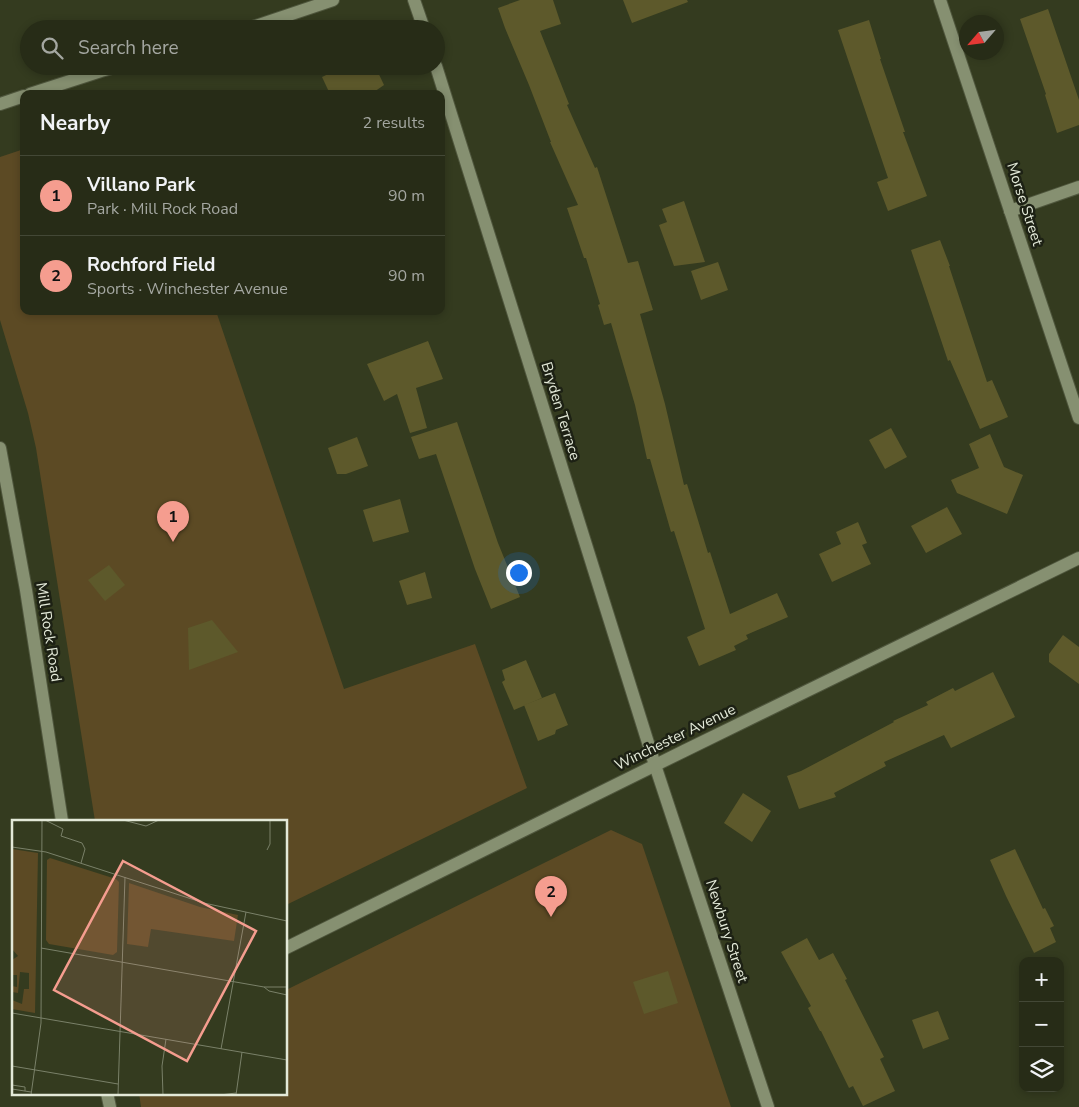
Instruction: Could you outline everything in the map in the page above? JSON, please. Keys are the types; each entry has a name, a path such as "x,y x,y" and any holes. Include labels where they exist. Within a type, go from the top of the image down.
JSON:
{"street":[{"path":"273,20 333,0"},
{"path":"414,0 421,20"},
{"name":"Morse Street","path":"940,0 1079,418"},
{"path":"42,90 89,75"},
{"name":"Bryden Terrace","path":"439,75 444,90"},
{"name":"Bryden Terrace","path":"445,95 655,765"},
{"path":"0,104 20,97"},
{"path":"1010,210 1079,187"},
{"name":"Mill Rock Road","path":"0,448 26,590 62,820"},
{"name":"Winchester Avenue","path":"288,947 1079,558"},
{"name":"Newbury Street","path":"655,765 768,1107"},
{"path":"107,1094 110,1107"}],"shaded area":[{"path":"20,150 20,315 217,315 344,689 475,644 527,788 288,904 288,820 95,820 36,448 28,413 0,320 0,157"},
{"path":"611,830 642,844 731,1107 141,1107 139,1094 288,1094 288,989"}],"building":[{"path":"520,0 553,0 561,24 540,31 569,104 567,105 595,168 597,167 628,263 638,261 653,310 640,314 665,404 684,485 687,484 708,553 710,552 730,614 777,593 788,617 746,635 748,639 734,646 736,650 699,666 687,637 705,629 674,531 671,532 650,459 647,459 635,405 611,323 604,325 598,305 600,304 586,258 584,258 567,208 578,205 550,142 498,8"},
{"path":"623,0 687,0 688,2 632,23"},
{"path":"1048,9 1079,100 1079,125 1057,133 1046,94 1020,19"},
{"path":"869,20 905,132 903,132 927,196 888,211 877,182 888,178 838,30"},
{"path":"326,75 379,75 384,85 377,90 328,90 322,77"},
{"path":"684,201 705,262 674,266 659,225 667,222 662,209"},
{"path":"940,240 987,382 992,380 1008,417 980,429 950,360 948,361 911,250"},
{"path":"718,262 728,290 701,300 691,271"},
{"path":"428,341 443,379 416,388 427,428 410,433 397,394 384,401 367,364"},
{"path":"457,422 498,543 520,597 491,609 475,569 436,454 419,459 411,437"},
{"path":"891,428 907,457 885,469 869,440"},
{"path":"990,434 1004,467 1023,475 1007,514 957,493 951,480 979,468 969,444"},
{"path":"357,437 368,466 346,474 337,474 328,448"},
{"path":"400,499 409,532 373,542 363,510"},
{"path":"947,507 962,534 926,553 911,526"},
{"path":"858,522 867,543 862,545 871,564 832,582 819,554 841,544 836,532"},
{"path":"109,565 125,585 105,601 88,580"},
{"path":"425,572 432,598 407,605 399,581"},
{"path":"212,620 238,652 189,670 188,628"},
{"path":"1063,635 1079,647 1079,684 1049,662 1049,654"},
{"path":"526,660 542,698 514,710 502,682 505,680 502,670"},
{"path":"993,672 1015,717 951,748 944,735 884,762 886,766 834,793 836,797 799,809 787,776 801,771 893,721 928,705 926,702 953,688 955,691"},
{"path":"555,693 568,725 556,730 555,734 538,741 524,705"},
{"path":"743,793 771,811 752,842 724,823"},
{"path":"1015,849 1043,909 1045,908 1054,926 1050,928 1056,942 1034,953 990,860"},
{"path":"807,938 819,960 833,953 884,1057 880,1059 895,1091 863,1106 853,1086 849,1088 808,1008 811,1006 781,952"},
{"path":"668,971 678,1003 644,1014 633,982"},
{"path":"938,1011 949,1039 923,1049 912,1020"}],"place":[{"name":"Villano Park","path":"173,542"},
{"name":"Rochford Field","path":"551,917"}]}
